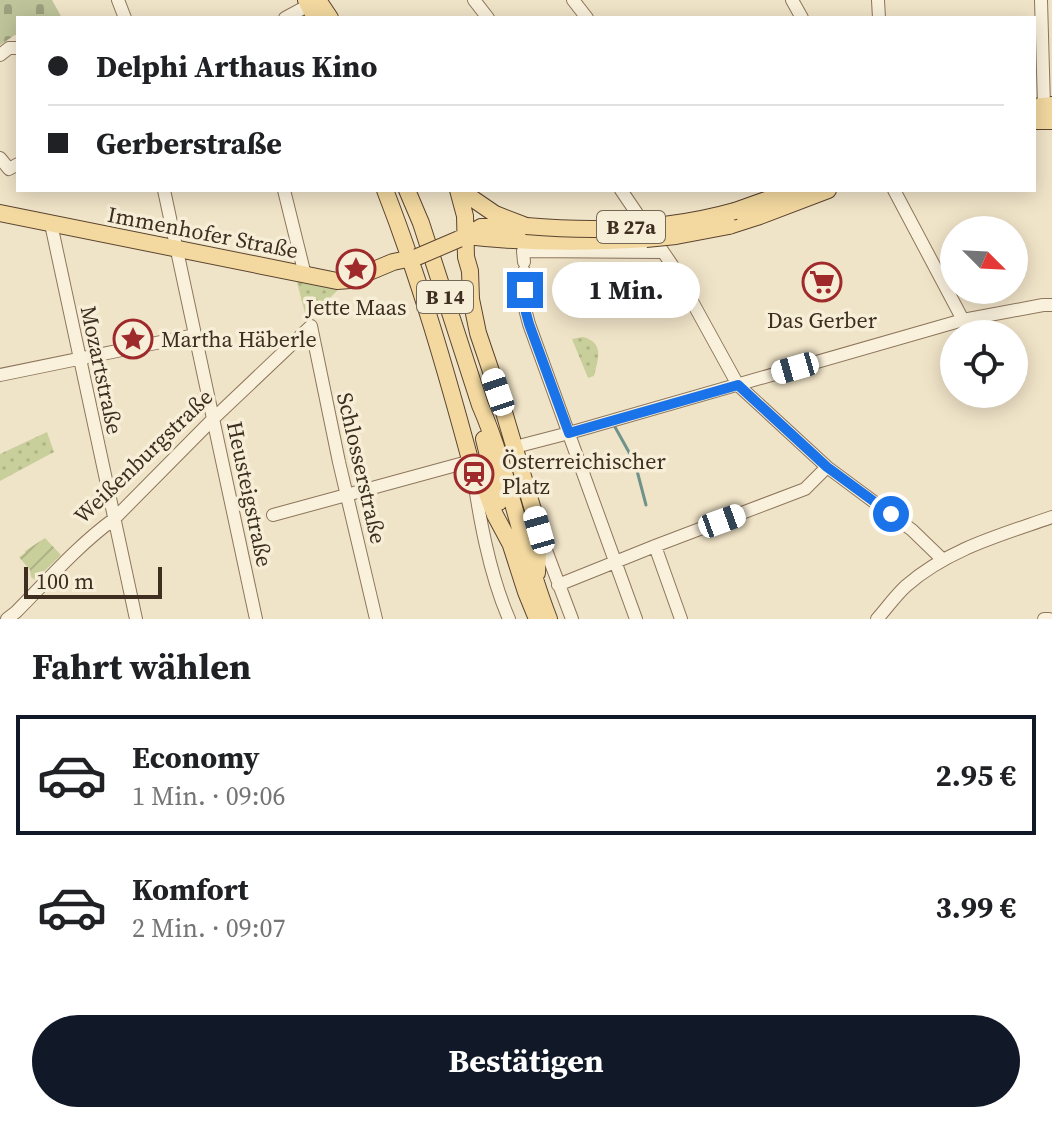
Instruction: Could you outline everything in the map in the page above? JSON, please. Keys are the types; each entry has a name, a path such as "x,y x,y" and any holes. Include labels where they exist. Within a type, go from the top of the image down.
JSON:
{"main road":[{"path":"460,192 463,203 462,238 470,271 471,299 478,333 539,530 536,586"},
{"name":"B 27a","path":"462,192 483,207 504,231"},
{"name":"B 27a","path":"414,258 481,227 590,242 676,236 732,218 790,192"},
{"name":"B 27a","path":"504,231 526,226 558,229 649,227 709,218 757,217 823,192"},
{"path":"396,196 405,241 414,258 471,464 480,475 495,515 510,543"},
{"name":"B 14","path":"396,196 421,223 480,405 491,430 536,586 549,619"},
{"name":"Immenhofer Straße","path":"0,213 337,281 350,280 393,262"},
{"path":"470,271 480,249 504,231"},
{"path":"393,262 405,241"},
{"path":"393,262 414,258"},
{"name":"B 14","path":"480,405 486,450 510,543 537,619"}],"street":[{"path":"118,0 120,16"},
{"path":"474,0 486,16"},
{"path":"573,0 585,16"},
{"path":"1041,0 1046,110"},
{"path":"290,16 312,6"},
{"path":"0,158 13,167"},
{"name":"Heusteigstraße","path":"164,192 256,619"},
{"path":"284,192 305,275"},
{"path":"622,192 663,252 738,385 827,467 912,530 943,560"},
{"path":"895,192 963,320 1052,305"},
{"name":"Mozartstraße","path":"51,224 136,619"},
{"path":"636,619 529,324 525,309 524,261 663,252"},
{"name":"Weißenburgstraße","path":"6,619 114,519 311,326"},
{"name":"Schlosserstraße","path":"311,326 376,619"},
{"path":"515,447 940,327"},
{"path":"0,375 195,335"},
{"path":"273,515 471,464 491,562 509,619"},
{"path":"558,585 805,489 827,467"},
{"path":"877,619 905,587 943,560 965,548 1052,517"},
{"path":"539,530 572,619"},
{"path":"655,546 681,619"},
{"path":"0,611 6,619"}],"green space":[{"path":"0,0 52,0 61,16 16,16 16,35 0,45"},
{"path":"296,279 339,288 339,289 307,320"},
{"path":"583,337 595,343 598,352 594,376 588,378 572,339"},
{"path":"47,432 54,452 0,481 0,454"},
{"path":"45,538 61,555 35,580 19,557"}],"waterway":[{"path":"615,427 635,463 646,505"}],"place":[{"name":"Jette Maas","path":"356,269"},
{"name":"Das Gerber","path":"822,282"},
{"name":"Martha Häberle","path":"133,339"},
{"name":"Österreichischer Platz","path":"474,474"}],"route":[{"path":"525,290 529,324 569,433 738,385 827,467 891,514"}]}
